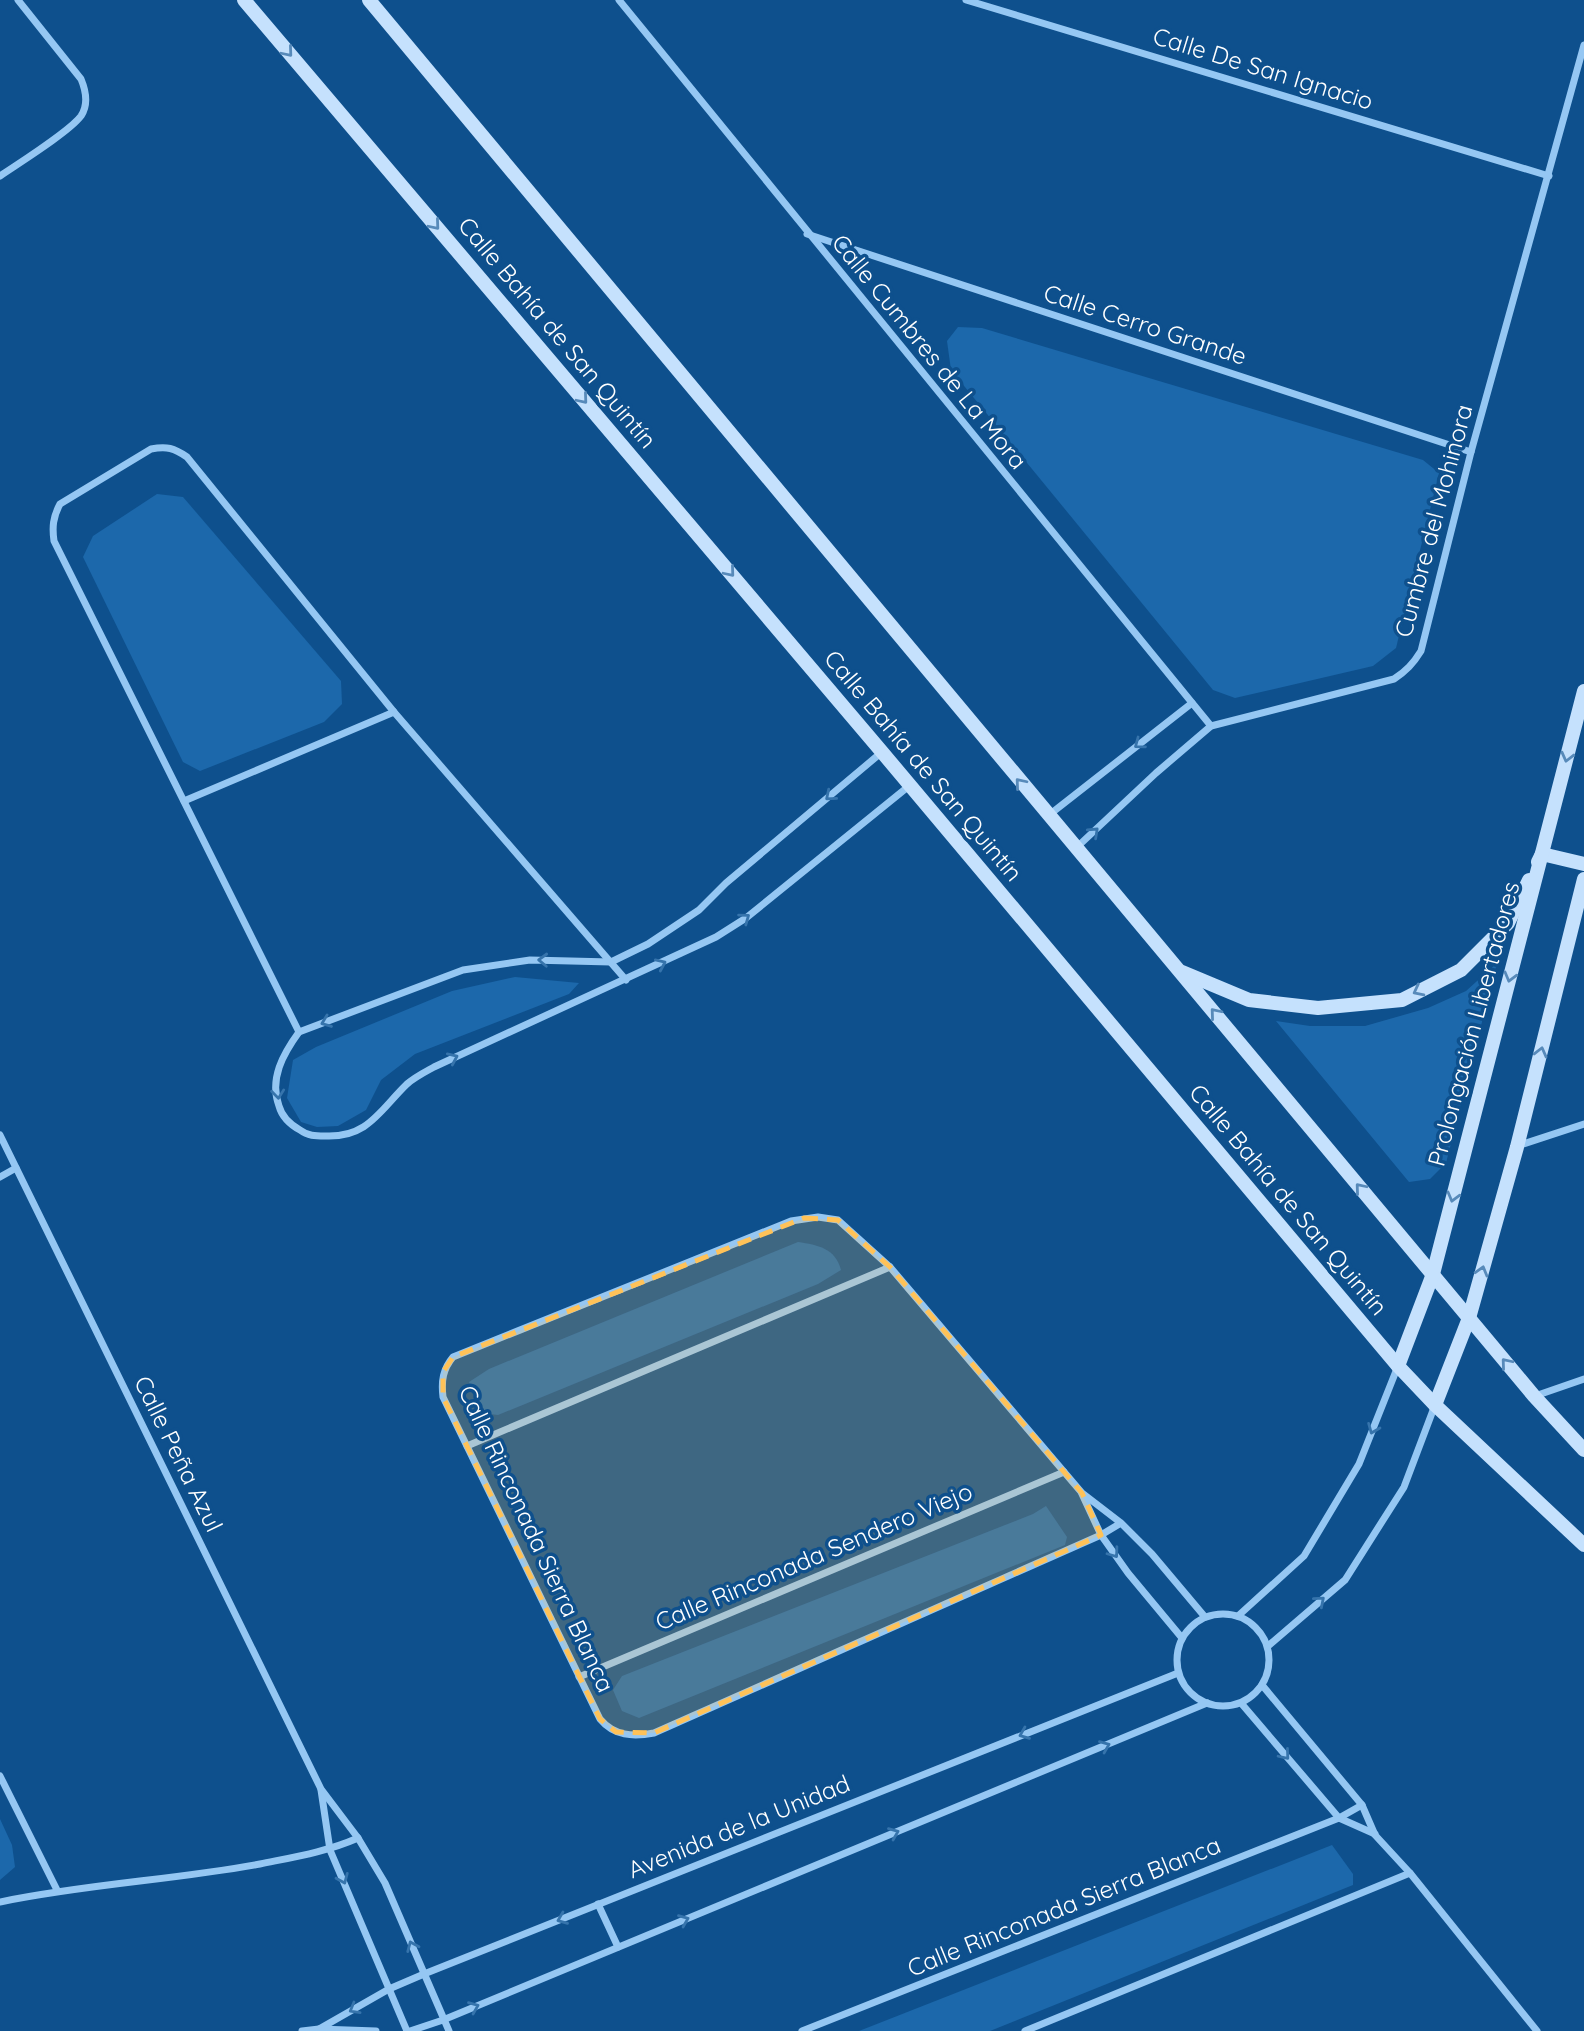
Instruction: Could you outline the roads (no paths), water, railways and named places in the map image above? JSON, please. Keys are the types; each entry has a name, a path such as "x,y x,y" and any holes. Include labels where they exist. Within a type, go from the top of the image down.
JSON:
{"street":[{"path":"0,176 70,126 81,115 86,101 86,90 81,79 19,0"},
{"name":"Calle Bahía de San Quintín","path":"244,0 1398,1366 1435,1405 1584,1545"},
{"path":"369,0 1075,849 1181,972 1534,1396 1584,1450"},
{"name":"Calle Cumbres de La Mora","path":"619,0 1210,726"},
{"name":"Calle De San Ignacio","path":"966,0 1549,176"},
{"name":"Cumbre del Mohinora","path":"1075,849 1210,726 1394,679 1407,671 1421,651 1471,452 1584,45"},
{"name":"Calle Cerro Grande","path":"807,234 1471,452"},
{"path":"299,1032 54,541 52,528 60,504 151,449 164,446 187,457 394,712 626,980"},
{"name":"Prolongación Libertadores","path":"1398,1366 1433,1274 1584,691"},
{"path":"1048,816 1192,703"},
{"path":"184,801 394,712"},
{"path":"882,752 726,883 699,910 648,944 611,962 530,960 463,970 299,1032 286,1050 277,1073 275,1094 280,1111 292,1125 308,1135 342,1137 364,1128 380,1116 410,1082 435,1067 687,953 746,918 908,786"},
{"path":"1181,972 1250,1000 1263,1002 1318,1008 1402,1000 1461,970 1508,923 1542,854 1584,864"},
{"path":"1268,1646 1345,1580 1404,1487 1469,1318 1517,1147 1584,879"},
{"path":"1517,1147 1584,1124"},
{"name":"Calle Peña Azul","path":"0,1135 321,1789"},
{"path":"0,1177 16,1168"},
{"name":"Calle Rinconada Sierra Blanca","path":"1121,1523 1101,1535 654,1732 629,1735 607,1727 600,1719 443,1397 443,1371 453,1357 791,1221 818,1217 838,1220 890,1267 1082,1493 1121,1523 1152,1553 1205,1617"},
{"path":"467,1446 890,1267"},
{"path":"1238,1616 1304,1556 1359,1464 1398,1366"},
{"path":"1534,1396 1584,1378"},
{"name":"Calle Rinconada Sendero Viejo","path":"579,1677 1064,1472"},
{"name":"Calle Rinconada Sierra Blanca","path":"1082,1493 1101,1535 1128,1573 1182,1638"},
{"path":"1227,1614 1238,1616 1262,1633 1268,1646 1268,1673 1256,1693 1241,1703 1224,1706 1207,1703 1195,1697 1178,1673 1176,1661 1182,1638 1195,1623 1205,1617 1227,1614"},
{"name":"Avenida de la Unidad","path":"319,2029 389,1989 424,1974 1178,1673"},
{"path":"1262,1685 1362,1805 1375,1835 1410,1873 1537,2031"},
{"path":"321,1789 330,1850 408,2031 443,2020 1207,1703"},
{"path":"1241,1703 1339,1818 1375,1835"},
{"path":"0,1776 57,1890"},
{"path":"321,1789 358,1838 385,1884 449,2031"},
{"name":"Calle Rinconada Sierra Blanca","path":"802,2031 1339,1818 1362,1805"},
{"path":"0,1902 57,1890 215,1872 330,1850 358,1838"},
{"path":"1025,2031 1410,1873"},
{"path":"598,1904 618,1947"},
{"name":"Avenida de la Unidad","path":"302,2031 376,2031"}]}
